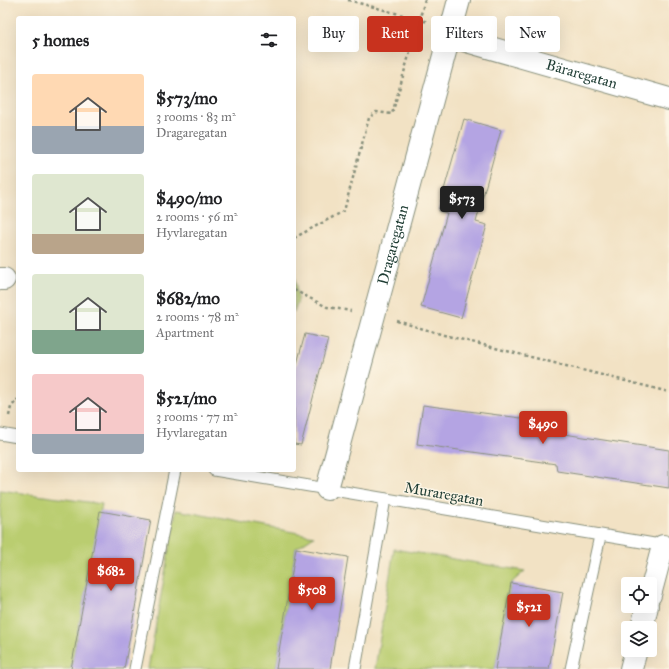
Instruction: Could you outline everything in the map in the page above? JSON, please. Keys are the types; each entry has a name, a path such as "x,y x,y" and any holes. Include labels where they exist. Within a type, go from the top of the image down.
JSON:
{"street":[{"name":"Dragaregatan","path":"455,16 460,0"},
{"name":"Bäraregatan","path":"497,46 669,99"},
{"name":"Dragaregatan","path":"327,489 445,52"},
{"path":"656,577 666,546"},
{"path":"631,669 634,657"}],"lane":[{"path":"0,434 16,437"},
{"path":"135,669 175,472"},
{"name":"Muraregatan","path":"226,472 666,546"},
{"path":"355,669 385,499"},
{"path":"571,669 600,536"}],"path":[{"path":"348,0 406,16"},
{"path":"421,16 425,0"},
{"path":"296,237 344,211 369,118 376,112 392,114 410,52"},
{"path":"296,291 326,307 374,314 444,335 669,392"}],"green space":[{"path":"296,286 298,300 296,306"},
{"path":"0,490 102,504 71,669 0,669"},
{"path":"176,510 314,536 296,548 276,669 148,669"},
{"path":"394,549 525,571 511,583 495,669 375,669"}],"building":[{"path":"464,119 501,130 476,222 487,225 461,318 421,307 447,213 438,211"},
{"path":"305,334 328,339 301,445 296,444 296,368"},
{"path":"423,405 566,424 564,434 669,450 669,488 557,471 556,464 417,444"},
{"path":"100,511 151,520 124,669 71,669"},
{"path":"296,548 348,557 330,669 276,669"},
{"path":"511,583 563,592 549,669 495,669"}]}
